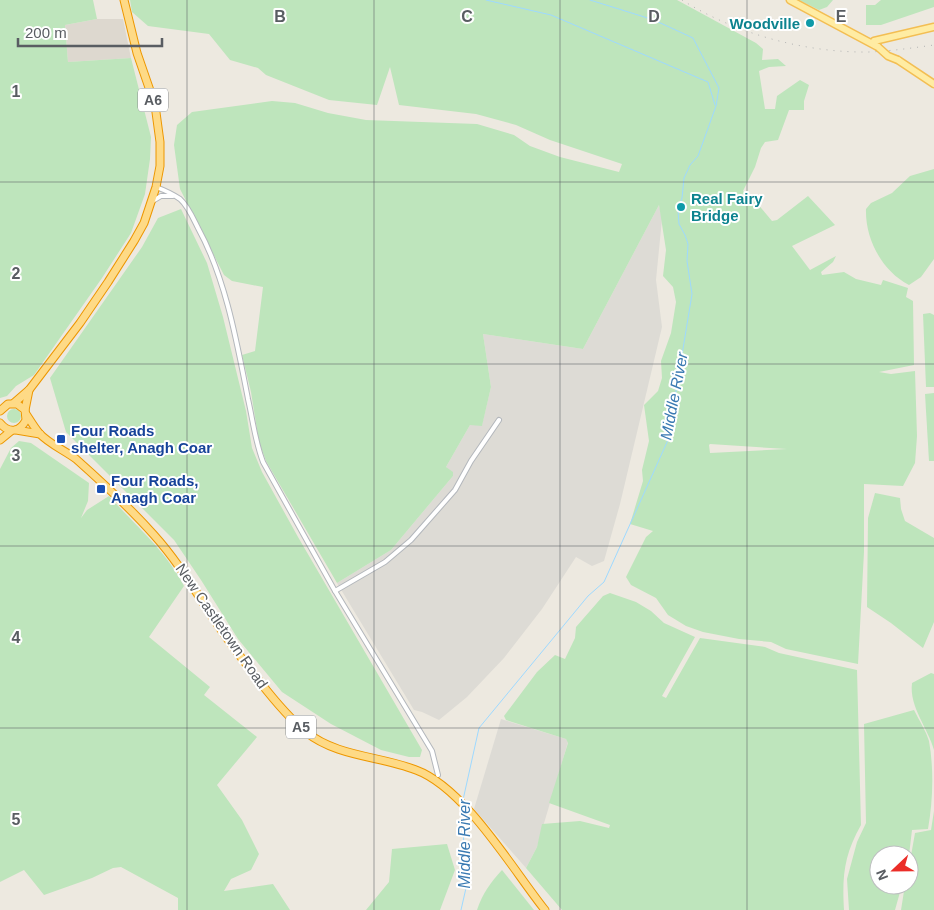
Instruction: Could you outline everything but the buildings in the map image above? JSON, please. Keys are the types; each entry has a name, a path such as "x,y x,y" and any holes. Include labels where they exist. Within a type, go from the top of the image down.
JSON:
{"highway":[{"name":"A6","path":"14,403 28,390 80,324 108,282 144,223 156,187 160,166 160,142 155,105 138,53 124,0"},
{"name":"A6","path":"25,412 28,390"},
{"path":"0,440 25,423 25,412 20,406 14,403 8,404 1,409"},
{"name":"A5","path":"25,412 40,434"},
{"path":"0,426 13,430"},
{"name":"A5","path":"13,430 40,434"},
{"name":"New Castletown Road","path":"40,434 74,458 125,504 153,534 180,565 242,659 273,698 308,733 337,749 417,770 439,782 454,795 485,829 545,910"}],"main road":[{"path":"790,0 875,45 888,56 898,60 934,84"},
{"path":"875,45 874,41 934,27"}],"street":[{"path":"156,187 175,196 186,206 210,249 232,324 256,444 262,462 335,591 432,751 438,775"},
{"path":"151,202 162,196 175,196"},
{"path":"335,591 385,562 411,540 455,490 471,461 500,420"}],"shaded area":[{"path":"97,19 123,19 131,58 68,62 65,25"},
{"path":"659,205 662,219 656,280 662,327 620,504 604,561 592,566 576,557 542,609 504,658 467,697 439,720 414,710 337,583 391,550 453,476 446,467 470,425 482,425 491,387 483,334 583,349"},
{"path":"501,719 566,739 568,742 537,847 526,868 474,809"}],"green space":[{"path":"0,0 93,0 97,19 65,25 68,62 131,58 151,137 145,194 131,233 34,375 16,386 7,396 0,398"},
{"path":"130,0 677,0 756,43 763,49 762,60 778,59 786,66 769,67 759,71 765,109 775,109 777,96 800,80 809,85 804,101 804,110 789,110 778,140 765,142 761,148 755,167 743,191 752,197 772,221 777,220 808,196 835,225 792,246 810,270 836,256 833,262 821,272 822,275 844,272 856,279 881,285 883,280 908,288 906,297 913,301 914,365 879,372 891,374 915,371 917,436 915,463 903,486 864,484 864,552 858,664 786,649 771,642 739,639 703,632 686,626 668,615 656,598 631,585 626,577 646,537 653,531 630,524 643,481 642,470 649,441 644,405 658,391 662,378 661,361 671,333 676,302 673,287 663,276 666,250 659,205 583,349 483,334 491,387 482,426 470,425 446,467 453,472 453,476 391,550 337,583 266,461 259,442 251,392 242,355 255,351 263,287 232,281 224,275 180,189 174,145 177,125 192,112 272,101 295,103 328,113 366,120 477,124 514,135 530,146 560,157 619,172 622,164 550,140 516,125 476,114 399,105 390,67 377,105 329,100 266,75 258,68 230,60 209,34 148,26 132,12","holes":["710,444 787,449 710,453"]},
{"path":"799,0 833,0 827,7 819,10"},
{"path":"881,0 934,0 934,7 881,25 866,25 866,5 875,5"},
{"path":"934,169 934,259 921,277 909,285 899,279 883,263 877,253 868,232 866,209 871,203 892,193 910,176"},
{"path":"181,209 207,263 223,317 246,411 252,448 262,472 422,750 420,757 409,757 381,750 331,724 282,692 238,639 174,540 66,432 50,378 142,247 158,218"},
{"path":"930,313 934,315 934,387 926,387 923,314"},
{"path":"934,393 934,461 929,461 925,394"},
{"path":"11,409 17,409 21,416 17,423 11,423 7,419 7,413"},
{"path":"19,441 31,443 89,483 88,501 81,518 87,510 109,496 150,539 169,562 184,586 149,637 210,687 204,695 257,737 217,785 242,820 259,854 251,870 231,879 224,891 273,884 290,910 178,910 178,898 121,867 113,868 92,878 44,895 24,870 0,882 0,469 11,448"},
{"path":"875,493 900,498 905,521 934,538 934,622 923,648 867,607 868,518"},
{"path":"610,593 636,602 651,611 664,623 695,637 662,696 666,698 700,638 765,647 779,653 857,670 861,825 851,846 845,866 843,887 844,910 562,910 526,868 537,847 542,824 580,821 609,828 610,825 549,803 568,743 566,739 506,720 504,716 537,672 555,655 565,659 575,638 576,627 603,596"},
{"path":"931,673 934,674 934,750 916,709 912,692 912,683"},
{"path":"914,710 928,737 931,752 932,785 928,829 912,830 910,845 869,845 869,895 899,895 895,910 849,910 847,879 857,842 866,823 864,724"},
{"path":"934,811 934,910 901,910 903,895 919,895 919,845 913,845 915,833 931,830"},
{"path":"447,844 455,870 440,910 366,910 389,882 392,849"},
{"path":"502,870 534,910 477,910 487,889"}],"waterway":[{"path":"486,0 551,15 708,82 715,105"},
{"name":"Middle River","path":"463,800 479,728 588,596 604,582 668,440 692,294 687,261 688,244 679,224 678,210 682,198 684,178 690,165 698,156 716,106 719,88 693,38 654,20 590,0"},
{"name":"Middle River","path":"461,910 466,888 462,807"}],"railway":[{"path":"682,0 725,23 748,32 796,45 821,49 869,52 934,45"}],"place":[{"name":"Woodville","path":"810,23"},
{"name":"Real Fairy Bridge","path":"681,207"},
{"name":"Four Roads shelter, Anagh Coar","path":"61,439"},
{"name":"Four Roads, Anagh Coar","path":"101,489"}]}
